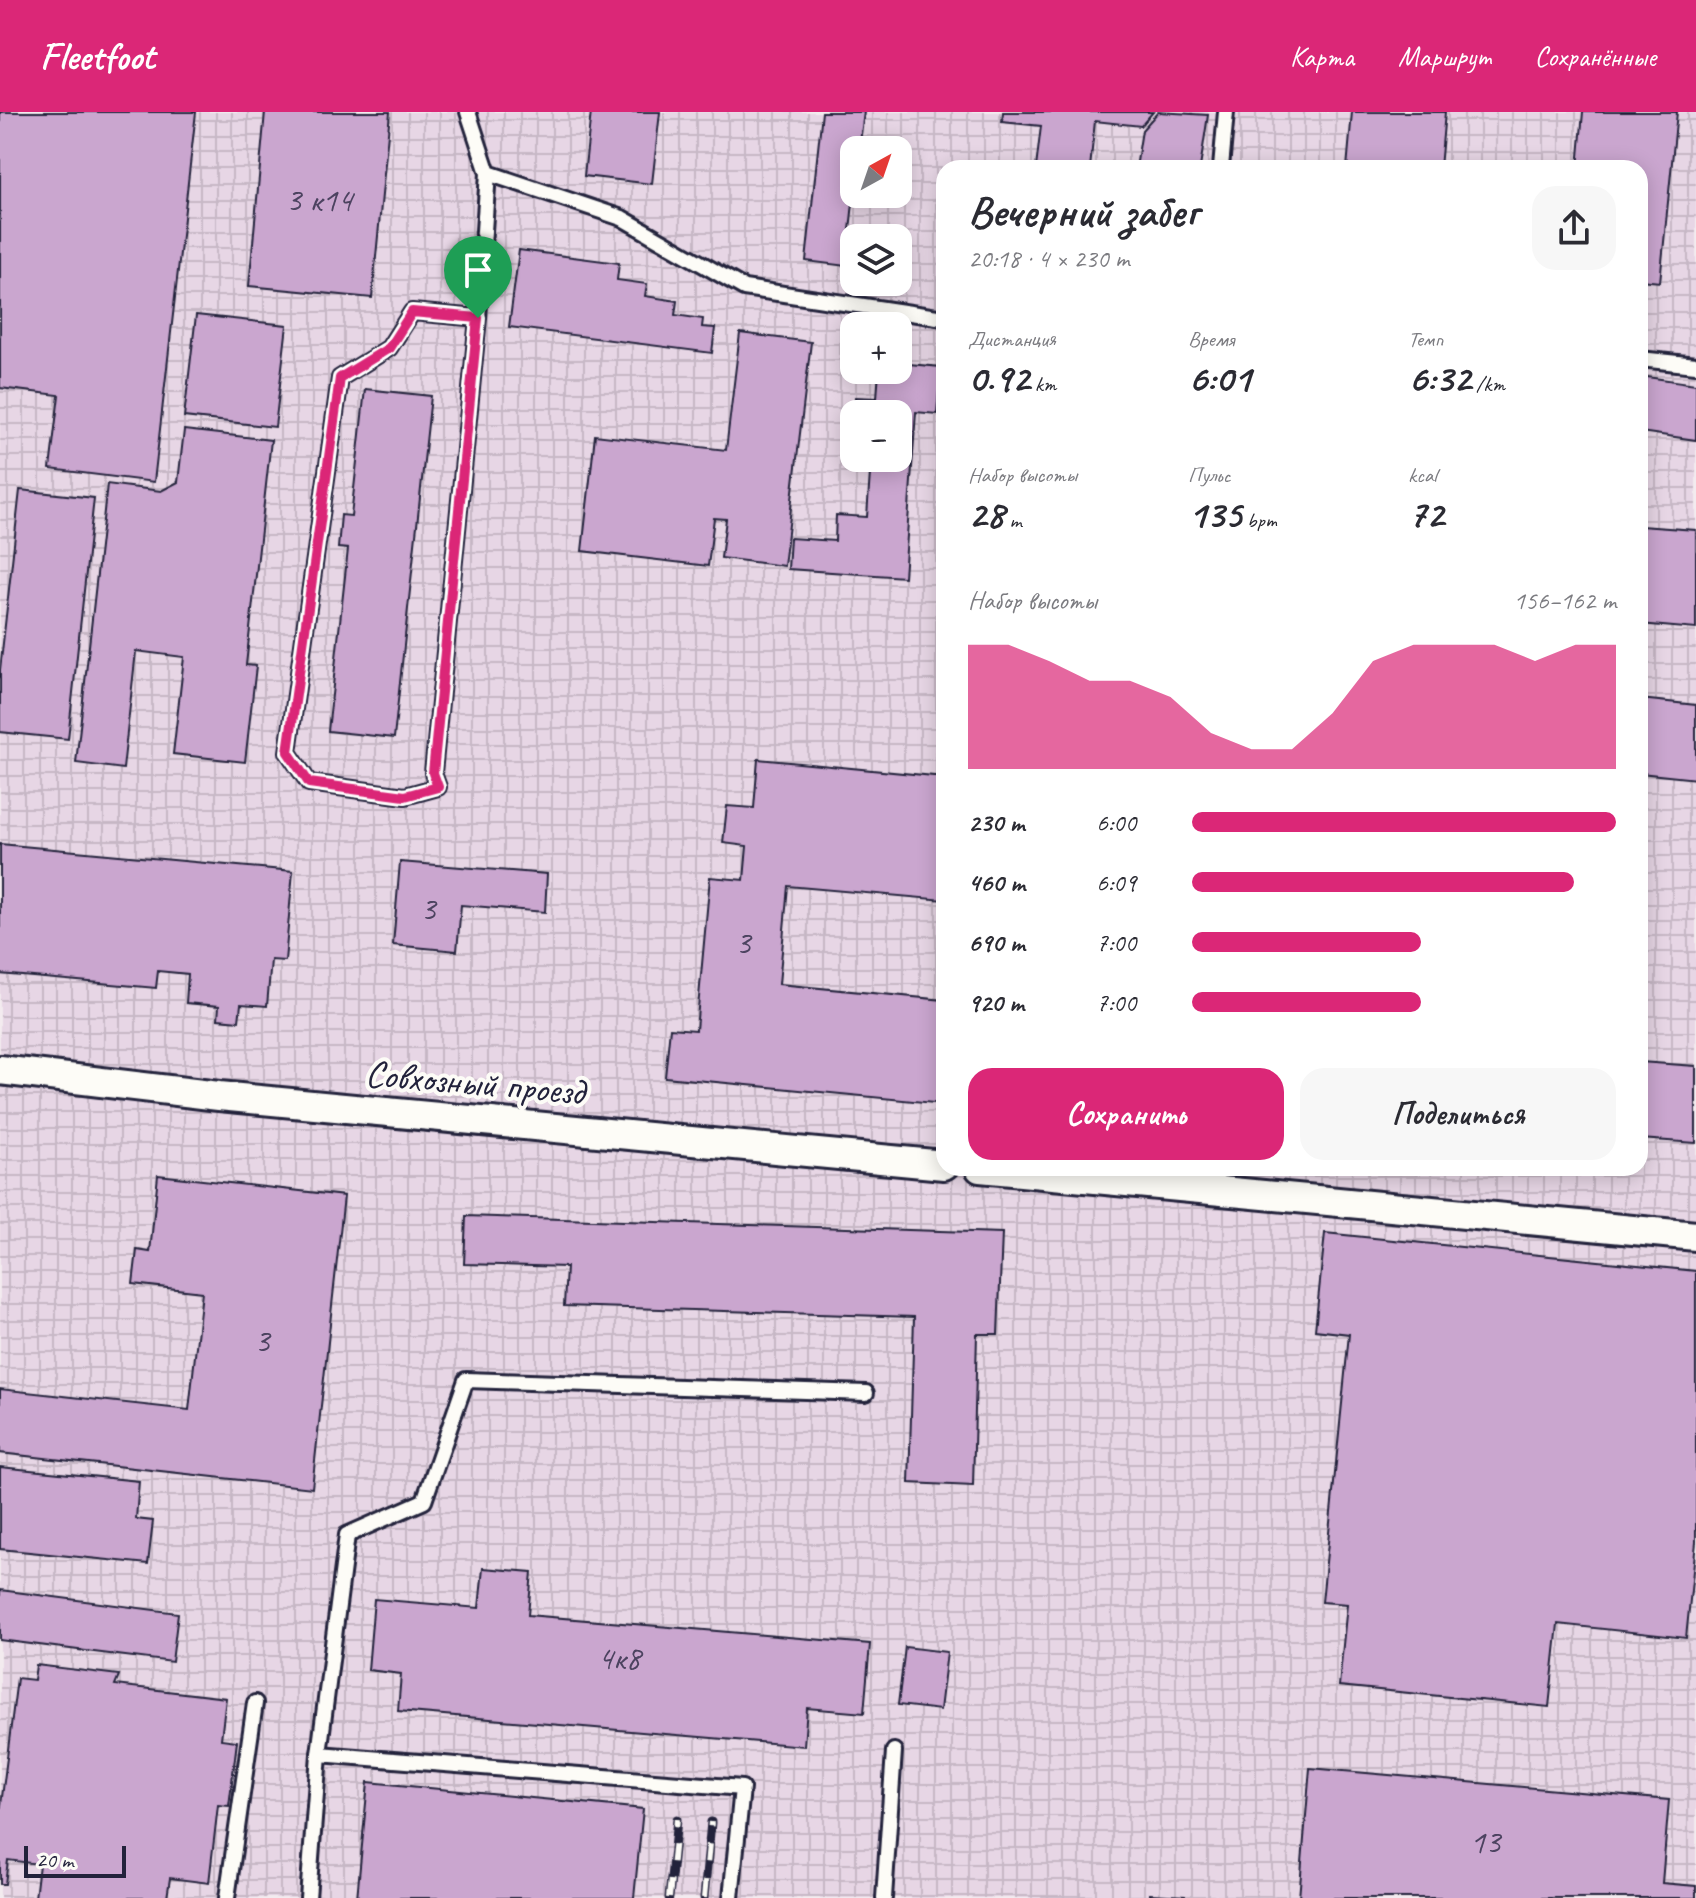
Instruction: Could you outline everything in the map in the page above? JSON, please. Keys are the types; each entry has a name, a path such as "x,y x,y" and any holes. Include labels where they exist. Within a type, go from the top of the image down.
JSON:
{"street":[{"name":"Совхозный проезд","path":"0,1070 219,1096 936,1164"},
{"path":"1064,1176 1696,1236"}],"lane":[{"path":"468,112 488,173 478,318 433,773 438,787 405,796 309,783 288,752 340,378 389,348 412,312 478,318"},
{"path":"1222,160 1226,112"},
{"path":"488,173 622,218 744,288 936,317"},
{"path":"1648,360 1696,365"},
{"path":"308,1898 319,1754 347,1535 424,1501 466,1380 866,1393"},
{"path":"227,1898 255,1703"},
{"path":"884,1898 894,1751"},
{"path":"319,1754 742,1788 731,1898"}],"shaded area":[{"path":"0,112 1696,112 1696,1898 0,1898"}],"building":[{"path":"0,112 196,112 154,482 50,469 59,395 0,388"},
{"path":"265,112 390,112 372,298 249,286"},
{"path":"591,112 660,112 652,184 584,176"},
{"path":"822,112 864,112 861,136 840,136 840,208 852,208 851,224 840,224 840,265 806,261"},
{"path":"1003,112 1153,112 1141,126 1095,121 1091,160 1037,160 1041,126 1002,122"},
{"path":"1158,112 1208,115 1201,160 1137,160 1142,130"},
{"path":"1352,112 1445,112 1441,160 1348,160"},
{"path":"1583,112 1677,112 1660,282 1648,281 1648,160 1579,160"},
{"path":"519,250 619,263 617,280 647,284 645,296 677,301 675,315 703,319 702,327 715,328 712,353 509,327"},
{"path":"196,315 287,325 275,427 184,417"},
{"path":"740,333 811,342 784,566 721,558 726,519 714,518 708,566 582,551 595,435 726,450"},
{"path":"912,364 936,367 936,414 916,412 912,467 912,400 855,400 855,397 877,398 878,384 912,384"},
{"path":"1648,377 1696,384 1696,440 1648,433"},
{"path":"365,389 431,396 394,738 328,731 348,549 338,548 341,515 351,516"},
{"path":"184,430 271,440 246,665 256,666 245,762 173,754 184,657 136,651 123,769 76,763 107,484 161,491 178,482"},
{"path":"870,472 912,472 904,577 788,569 790,538 835,541 836,515 867,517"},
{"path":"20,490 94,498 68,739 0,732 0,670"},
{"path":"1648,527 1696,530 1696,629 1648,625"},
{"path":"1648,700 1696,705 1696,779 1648,774"},
{"path":"758,759 936,776 936,899 788,886 779,984 936,999 936,1103 665,1077 670,1028 696,1030 710,877 744,880 747,846 723,843 727,806 754,808"},
{"path":"0,844 293,871 285,961 271,960 267,1006 241,1004 239,1021 218,1019 219,1006 186,1003 188,974 158,971 156,988 0,974"},
{"path":"400,862 547,874 545,912 461,905 457,951 393,945"},
{"path":"1648,1063 1696,1066 1696,1143 1648,1140"},
{"path":"158,1175 344,1196 312,1488 0,1453 0,1389 189,1410 202,1292 133,1284 137,1250 150,1252"},
{"path":"466,1216 1002,1233 998,1334 977,1334 973,1486 909,1483 914,1317 564,1306 566,1267 464,1264"},
{"path":"1325,1233 1696,1271 1696,1542 1686,1638 1558,1624 1549,1707 1339,1686 1347,1604 1322,1602 1349,1334 1315,1330"},
{"path":"0,1467 139,1481 136,1519 153,1521 148,1564 0,1549"},
{"path":"483,1568 532,1572 528,1615 870,1644 864,1713 807,1708 804,1746 398,1711 401,1674 368,1670 374,1599 479,1608"},
{"path":"0,1590 178,1613 172,1662 0,1640"},
{"path":"905,1647 947,1652 940,1710 898,1705"},
{"path":"36,1665 119,1675 115,1685 226,1698 221,1739 237,1741 229,1806 218,1805 209,1883 170,1878 167,1898 35,1898 39,1864 8,1860 5,1884 0,1884 0,1813 17,1678 34,1680"},
{"path":"1310,1768 1669,1800 1662,1883 1696,1886 1696,1898 1299,1898"},
{"path":"368,1782 643,1809 634,1898 357,1898"},
{"path":"1150,1894 1185,1896 1185,1898 1150,1898"}],"railway":[{"path":"669,1898 677,1819"},
{"path":"704,1898 711,1822"}],"route":[{"path":"412,312 478,318 433,773 438,787 405,796 309,783 288,752 340,378 364,360 389,348 412,312"}]}
